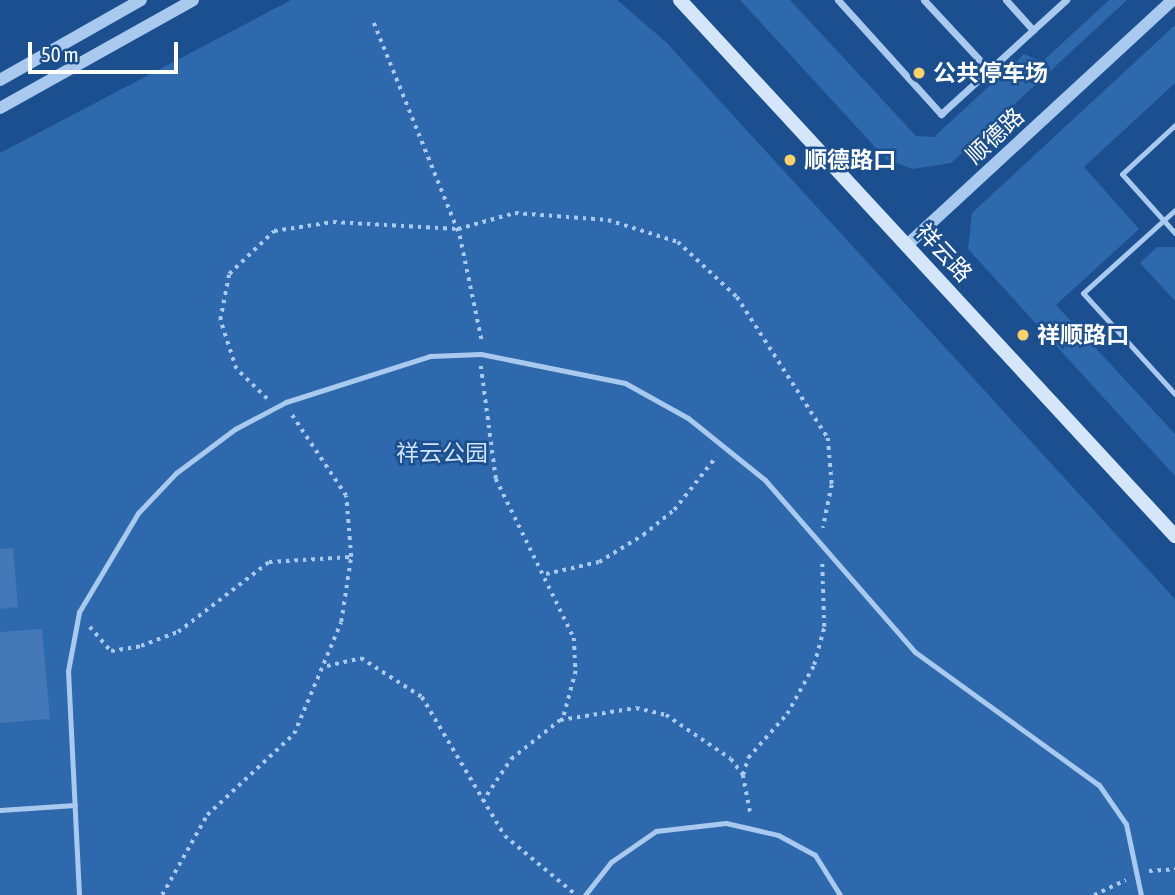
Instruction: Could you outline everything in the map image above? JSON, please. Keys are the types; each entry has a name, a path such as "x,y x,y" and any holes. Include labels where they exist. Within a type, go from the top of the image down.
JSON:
{"main road":[{"name":"祥云路","path":"680,0 1175,536"}],"street":[{"path":"0,80 141,0"},
{"path":"0,108 193,0"},
{"path":"838,0 941,114 1066,0"},
{"path":"924,0 989,70"},
{"path":"1006,0 1033,30"},
{"name":"顺德路","path":"906,246 1173,0"}],"lane":[{"path":"1175,125 1122,174 1175,233"},
{"path":"1175,210 1083,293 1175,394"},
{"path":"79,895 68,671 79,612 138,513 176,473 277,407 340,380 430,356 481,354 625,383 688,418 765,480 915,652 1099,785 1126,824 1141,895"},
{"path":"0,810 75,805"},
{"path":"585,895 611,862 656,831 726,823 751,829 815,855 840,895"}],"path":[{"path":"374,23 458,229 482,332 486,440 496,479 546,574 574,638 576,671 564,719"},
{"path":"162,895 192,835 223,794 252,777 294,734 326,667 341,622 351,557 346,496 300,424 245,382 223,344 222,290 248,251 289,225 458,229 515,213 565,214 642,229 698,257 737,297 828,438 832,485 822,545 824,627 814,665 787,714 748,758 743,775 751,829"},
{"path":"546,574 599,562 657,526 724,447"},
{"path":"79,612 111,651 141,646 178,632 269,562 351,557"},
{"path":"326,667 361,658 422,697 482,802 521,852 578,895"},
{"path":"482,802 511,759 564,719 636,709 666,715 743,775"}],"green space":[{"name":"祥云公园","path":"291,0 617,0 666,42 1175,599 1175,895 0,895 0,153"},
{"path":"740,0 790,0 916,136 934,137 1024,54 1042,62 1109,0 1127,0 951,163 913,169 887,160"},
{"path":"1175,25 1175,83 1084,167 1139,229 1056,305 1175,434 1175,476 968,249 972,213"},
{"path":"1157,247 1175,247 1175,301 1140,263"}],"building":[{"path":"13,548 18,607 0,609 0,549"},
{"path":"42,629 50,719 0,723 0,632"}],"place":[{"name":"公共停车场","path":"919,73"},
{"name":"顺德路口","path":"790,160"},
{"name":"祥顺路口","path":"1023,335"}]}
